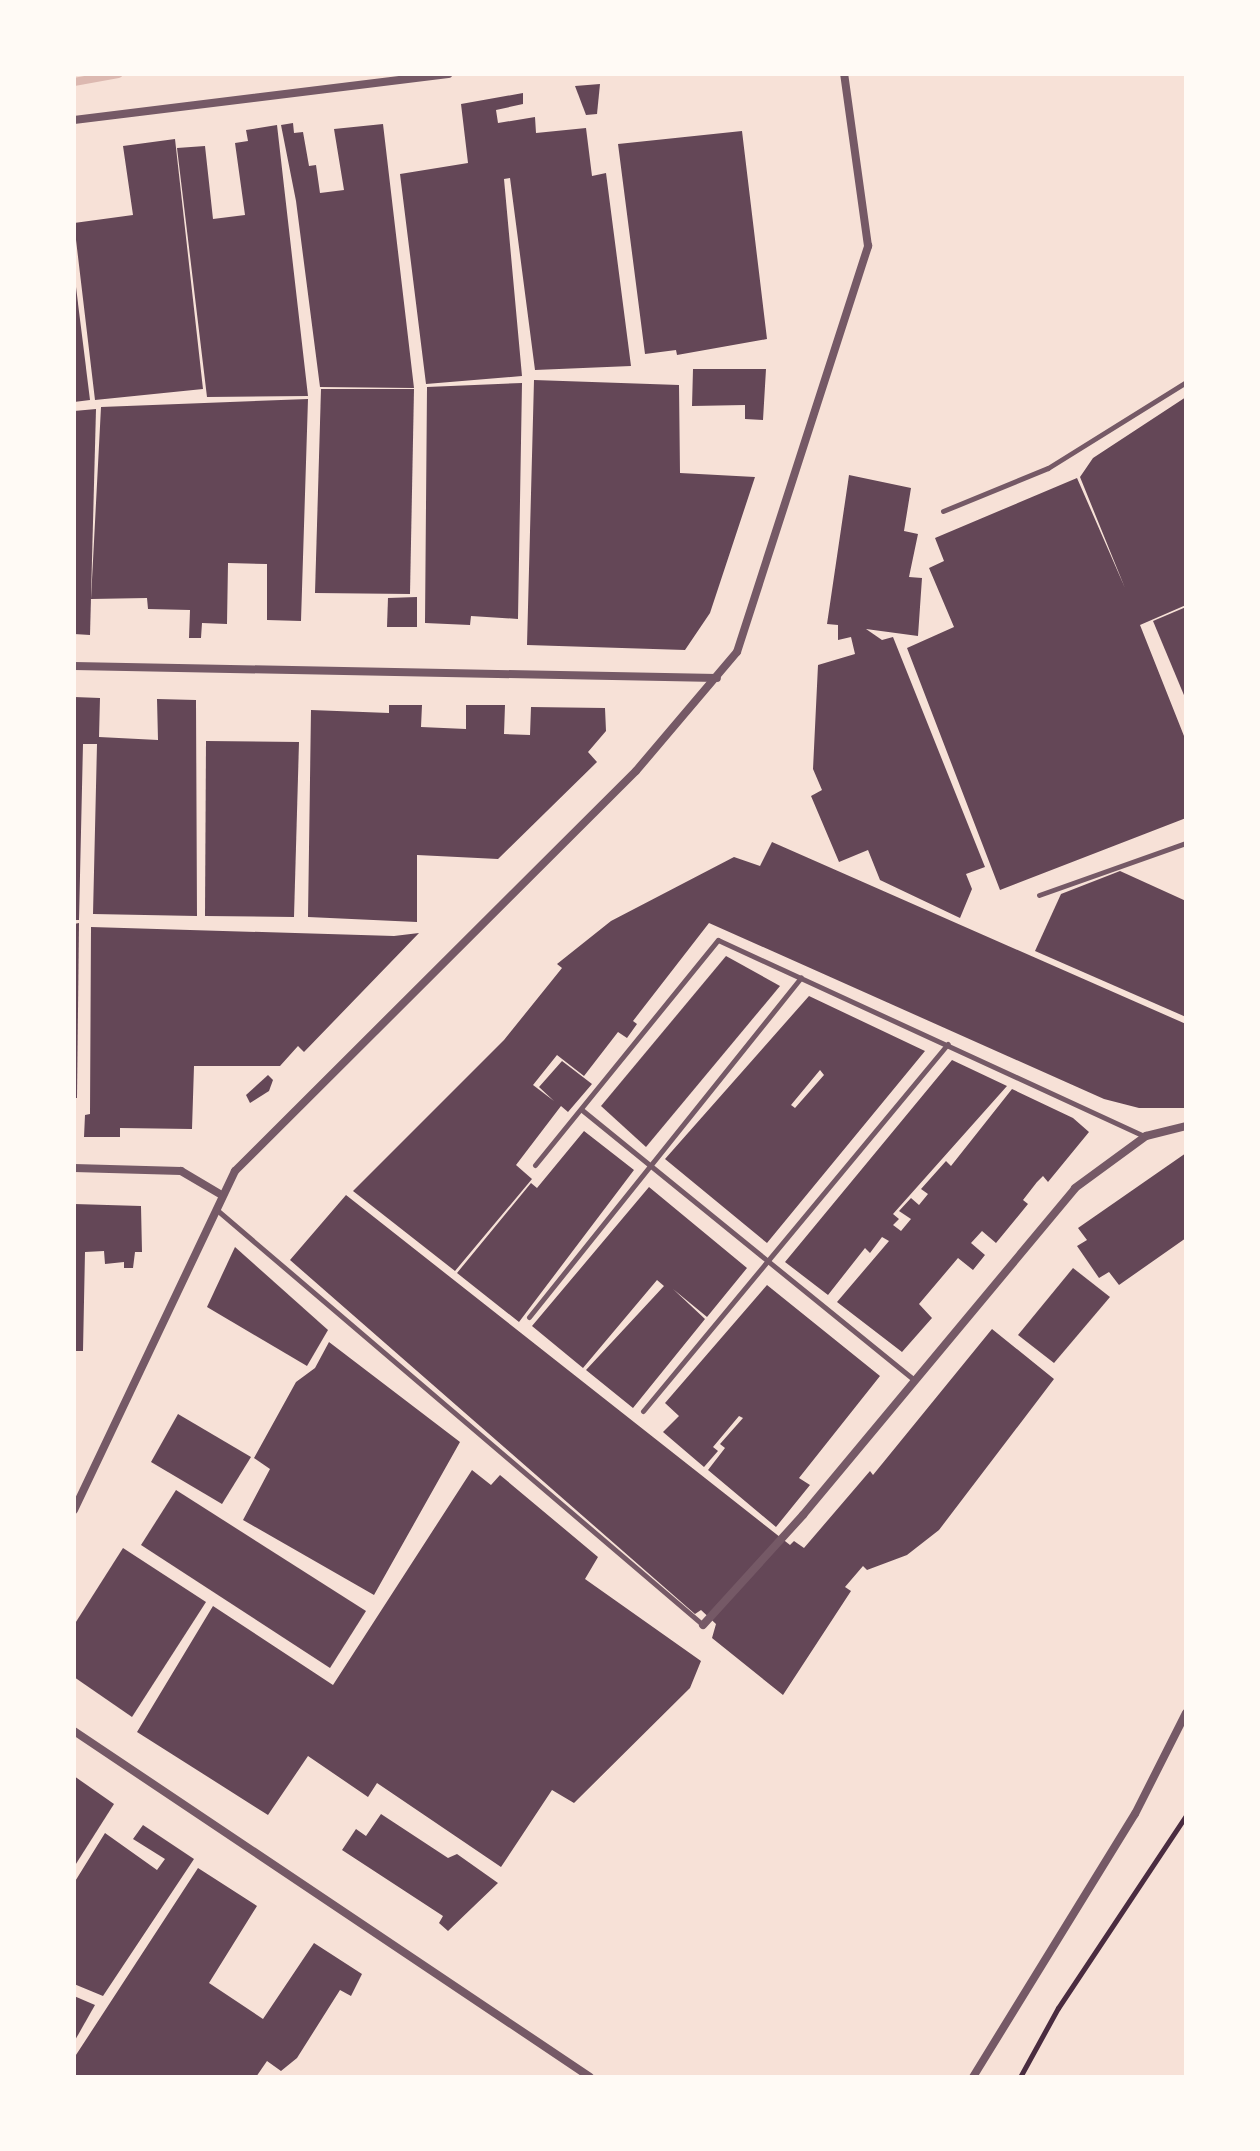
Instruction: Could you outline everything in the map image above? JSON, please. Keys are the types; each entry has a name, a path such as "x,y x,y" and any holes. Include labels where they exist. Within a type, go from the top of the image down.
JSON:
{"street":[{"path":"74,120 448,74"},
{"path":"74,1510 220,1194 262,1140 636,771 737,652 868,246 844,74"},
{"path":"74,666 717,678"},
{"path":"703,1625 915,1381 1075,1188 1146,1136 1186,1126"},
{"path":"74,1168 181,1171 220,1194"},
{"path":"973,2077 1135,1814 1186,1713"},
{"path":"74,1731 590,2077"}],"lane":[{"path":"943,511 1048,468 1186,382"},
{"path":"1039,895 1186,843"},
{"path":"535,1165 718,940 1146,1136"},
{"path":"529,1317 801,978"},
{"path":"643,1411 948,1044"},
{"path":"582,1110 915,1381"},
{"path":"215,1207 703,1625"}],"path":[{"path":"1020,2077 1058,2008 1186,1815"}],"building":[{"path":"600,84 597,114 586,115 575,86"},
{"path":"523,93 523,104 496,110 498,123 535,117 536,133 586,128 592,176 606,173 631,366 535,370 510,178 504,179 522,376 426,384 400,174 468,163 461,104"},
{"path":"293,123 294,133 303,132 309,166 316,165 320,193 344,190 334,129 383,124 414,388 320,387 296,201 281,125"},
{"path":"277,125 308,396 207,397 177,148 205,146 213,219 245,215 235,143 248,141 246,130"},
{"path":"742,131 767,339 677,355 676,350 645,354 618,144"},
{"path":"175,139 203,389 95,400 74,223 133,215 123,146"},
{"path":"74,271 90,400 74,402"},
{"path":"693,369 766,369 763,420 745,419 745,405 692,406"},
{"path":"534,380 679,385 680,473 755,477 710,613 685,650 527,645"},
{"path":"522,383 518,619 471,616 470,625 425,623 427,387"},
{"path":"321,389 414,389 410,594 315,593"},
{"path":"1186,397 1186,605 1140,625 1186,741 1186,818 1000,890 907,648 954,627 929,568 944,561 935,538 1077,478 1125,588 1080,477 1093,458"},
{"path":"308,399 301,621 267,620 267,564 228,563 227,624 202,623 201,638 189,638 190,610 148,609 147,598 91,599 101,407"},
{"path":"96,409 90,635 74,634 74,411"},
{"path":"849,475 911,488 904,531 918,534 909,577 922,578 918,636 866,629 882,640 893,637 985,867 966,874 972,889 960,918 880,880 868,850 839,862 811,796 822,790 813,769 818,665 855,654 851,637 838,640 838,625 827,624"},
{"path":"417,597 417,627 387,627 388,598"},
{"path":"1186,607 1186,700 1153,621"},
{"path":"74,697 100,698 99,737 158,740 157,699 196,700 197,916 93,914 97,744 83,744 79,920 74,920"},
{"path":"389,705 422,705 421,727 466,729 466,705 505,705 504,734 530,735 531,707 605,708 606,731 588,752 597,762 498,859 417,855 417,922 308,917 311,710 389,713"},
{"path":"206,741 299,742 294,917 205,916"},
{"path":"772,842 1186,1024 1186,1108 1139,1108 1104,1099 709,923 633,1021 637,1024 627,1038 618,1032 584,1076 557,1055 533,1085 554,1101 539,1087 562,1061 592,1084 568,1112 561,1106 516,1165 532,1179 455,1271 353,1191 504,1040 562,968 557,964 611,921 734,857 760,866"},
{"path":"1120,871 1186,901 1186,1017 1035,951 1061,894"},
{"path":"79,923 77,1098 74,1098 74,924"},
{"path":"91,927 394,936 419,933 304,1052 298,1046 280,1066 194,1066 192,1129 120,1128 120,1137 84,1137 85,1115 90,1114"},
{"path":"726,956 780,986 646,1147 601,1106"},
{"path":"809,996 925,1051 767,1243 665,1159","holes":["820,1070 824,1075 795,1108 791,1105"]},
{"path":"952,1060 1007,1086 893,1214 899,1219 893,1225 901,1231 911,1219 899,1211 911,1198 919,1205 928,1194 921,1189 946,1161 951,1166 1012,1089 1073,1118 1089,1132 1048,1182 1043,1176 1037,1182 1023,1200 1028,1204 996,1243 982,1231 971,1243 985,1255 973,1270 958,1258 919,1304 932,1318 902,1352 837,1302 889,1241 882,1237 870,1253 865,1248 828,1295 785,1262"},
{"path":"268,1075 273,1080 269,1091 250,1103 246,1095"},
{"path":"584,1131 634,1170 519,1322 457,1273 531,1183 537,1188"},
{"path":"1186,1153 1186,1238 1119,1285 1109,1272 1099,1278 1077,1246 1087,1240 1078,1228"},
{"path":"649,1187 747,1268 707,1317 673,1289 705,1319 633,1408 586,1370 664,1286 657,1280 583,1368 532,1326"},
{"path":"346,1195 790,1545 794,1541 804,1548 870,1471 873,1475 992,1329 1054,1379 939,1530 907,1555 867,1570 863,1566 845,1587 851,1591 783,1695 712,1638 716,1624 701,1610 695,1614 290,1260"},
{"path":"74,1204 141,1206 142,1252 135,1252 133,1268 124,1268 124,1262 105,1264 104,1251 85,1252 83,1351 74,1351"},
{"path":"235,1247 328,1330 307,1366 207,1307"},
{"path":"1073,1268 1110,1297 1054,1363 1018,1335"},
{"path":"767,1285 880,1376 799,1478 810,1485 776,1527 708,1470 725,1448 720,1444 743,1418 739,1416 713,1447 718,1451 704,1467 663,1432 679,1416 665,1403"},
{"path":"329,1342 460,1442 374,1595 243,1520 270,1469 254,1458 296,1382 315,1368"},
{"path":"178,1414 251,1457 222,1504 151,1462"},
{"path":"472,1470 491,1485 500,1475 598,1557 585,1579 701,1661 690,1688 574,1803 552,1790 501,1867 377,1783 368,1797 308,1756 268,1815 137,1732 213,1606 333,1685"},
{"path":"176,1490 366,1611 330,1668 141,1545"},
{"path":"123,1548 206,1602 132,1717 74,1677 74,1625"},
{"path":"74,1776 114,1804 74,1867"},
{"path":"381,1814 448,1858 457,1854 498,1883 448,1931 439,1923 443,1916 342,1850 356,1829 366,1836"},
{"path":"143,1825 194,1859 103,1996 74,1984 74,1883 105,1833 157,1870 165,1859 133,1839"},
{"path":"198,1868 257,1906 209,1983 263,2019 314,1943 362,1974 351,1996 340,1990 297,2058 281,2071 267,2061 256,2077 74,2077 74,2058"},
{"path":"74,1996 95,2005 74,2042"}],"waterway":[{"path":"74,82 118,74"}]}
